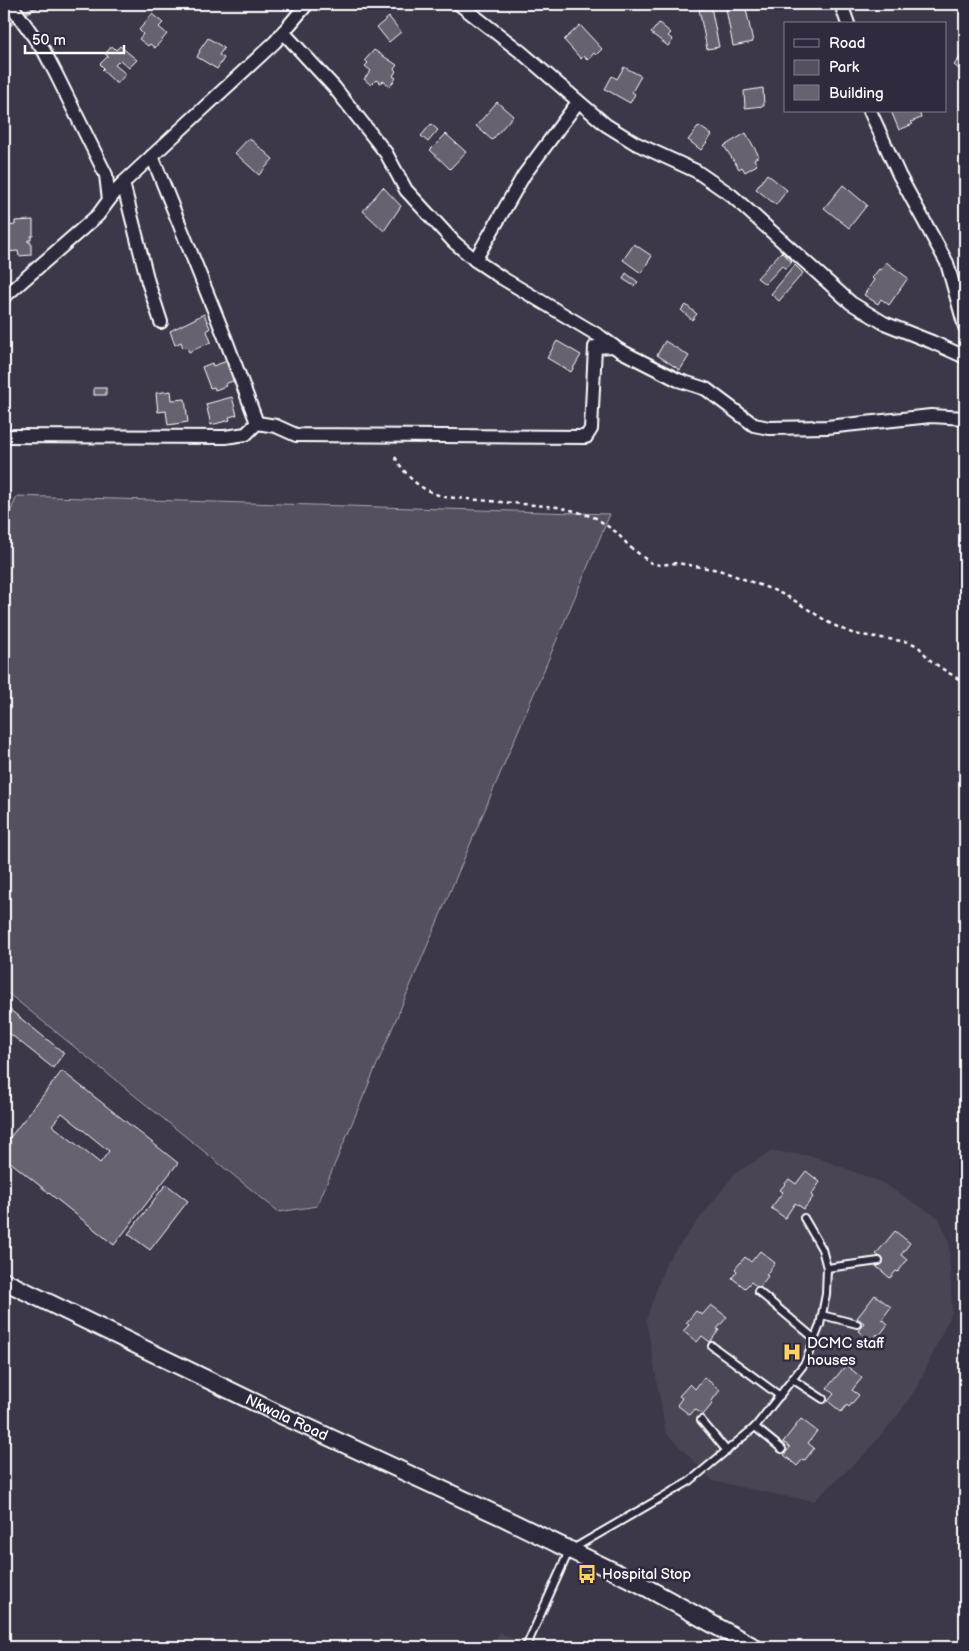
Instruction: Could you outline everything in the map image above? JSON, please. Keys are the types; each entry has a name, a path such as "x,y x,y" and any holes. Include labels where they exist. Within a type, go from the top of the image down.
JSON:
{"street":[{"path":"13,4 14,9 44,51 106,174 109,200"},
{"path":"4,297 98,215 123,183 275,42 307,4"},
{"path":"460,4 521,52 606,125 635,143 696,171 731,195 851,303 884,324 965,357"},
{"path":"841,4 847,22"},
{"path":"283,32 334,87 386,153 406,190 454,242 475,260 613,346 678,380 706,388 754,425 769,428 808,427 930,416 965,418"},
{"path":"475,260 524,175 578,102"},
{"path":"870,112 899,176 947,263 965,327"},
{"path":"152,156 226,340 257,423"},
{"path":"123,183 148,282 161,322"},
{"path":"257,423 276,426 296,435 586,437 591,429 595,347 613,346"},
{"path":"4,436 225,437 246,434 257,423"},
{"name":"Nkwala Road","path":"4,1281 279,1414 502,1517 638,1584 754,1647"}],"lane":[{"path":"526,1647 570,1551 690,1481 755,1427 805,1363 820,1325 826,1294 827,1268 822,1249 804,1218"},
{"path":"827,1268 879,1261"},
{"path":"758,1291 815,1339"},
{"path":"822,1315 857,1324"},
{"path":"712,1346 780,1396"},
{"path":"792,1379 823,1399"},
{"path":"701,1420 727,1451"},
{"path":"755,1427 782,1449"}],"path":[{"path":"395,457 415,483 430,493 445,497 557,507 596,518 616,532 651,563 660,565 677,563 719,570 792,599 831,624 854,634 909,642 918,646 940,668 965,683"}],"shaded area":[{"name":"DCMC staff houses","path":"772,1151 813,1156 881,1182 939,1218 949,1241 952,1312 919,1384 899,1414 865,1454 814,1501 713,1481 666,1433 646,1320 666,1262 735,1173"},
{"path":"499,1632 529,1647 493,1647"}],"green space":[{"path":"17,496 610,514 317,1206 279,1212 4,990 4,527"}],"building":[{"path":"725,4 745,4 753,42 733,46"},
{"path":"711,7 719,47 707,49 699,9"},
{"path":"152,14 163,23 159,27 167,34 155,48 150,44 148,46 139,39 143,34 139,30"},
{"path":"389,17 401,32 389,42 377,27"},
{"path":"659,23 671,33 668,36 673,40 668,46 651,33"},
{"path":"580,25 602,49 596,55 594,53 588,60 584,56 581,59 564,40"},
{"path":"208,38 224,48 219,55 224,58 217,69 197,57"},
{"path":"112,46 116,50 120,46 137,60 129,68 120,60 115,65 126,74 117,84 102,70 104,68 100,64 108,56 105,54"},
{"path":"374,50 397,65 393,76 396,78 390,86 383,81 381,83 376,80 371,85 364,79 371,71 365,66 368,63 365,60"},
{"path":"965,51 965,74 954,65"},
{"path":"624,67 641,76 632,92 635,94 630,103 605,89 612,76 617,79"},
{"path":"763,88 764,106 745,108 744,91"},
{"path":"497,102 513,116 492,140 476,126"},
{"path":"891,112 919,112 921,118 899,130"},
{"path":"431,124 438,130 428,142 421,136"},
{"path":"699,126 712,135 701,150 688,140"},
{"path":"746,133 759,156 754,159 757,165 745,172 742,167 739,169 724,146"},
{"path":"446,134 466,152 450,169 430,150"},
{"path":"249,138 273,159 259,175 235,153"},
{"path":"767,174 787,190 776,205 756,189"},
{"path":"843,185 867,205 849,228 824,208"},
{"path":"383,187 401,206 384,231 363,211"},
{"path":"33,220 33,236 31,236 31,240 28,240 28,242 31,242 31,255 19,256 18,251 4,252 6,226 15,225 15,221"},
{"path":"634,244 652,256 641,273 623,260"},
{"path":"781,252 792,262 786,269 782,266 765,284 757,278"},
{"path":"886,262 908,278 889,305 881,299 878,304 864,295 874,280 872,278 879,269 881,270"},
{"path":"795,265 803,273 779,301 771,294"},
{"path":"626,273 638,282 634,286 623,279"},
{"path":"686,305 697,314 692,320 681,310"},
{"path":"204,314 210,328 207,331 211,342 189,352 187,347 183,348 181,342 175,345 170,331"},
{"path":"557,341 581,355 571,372 547,358"},
{"path":"665,341 689,356 680,370 657,355"},
{"path":"227,361 235,380 215,390 214,387 210,388 202,367 212,363 213,366"},
{"path":"94,388 106,388 106,395 94,395"},
{"path":"171,391 172,400 185,399 188,422 168,425 166,411 158,412 156,393"},
{"path":"232,397 237,415 229,417 230,420 211,425 206,404"},
{"path":"4,1005 64,1053 53,1068 4,1029"},
{"path":"62,1071 178,1163 114,1245 4,1157 4,1145","holes":["62,1113 109,1151 100,1163 52,1125"]},
{"path":"806,1171 820,1182 811,1195 813,1197 804,1209 795,1203 785,1218 771,1208 783,1192 780,1190 789,1179 796,1184"},
{"path":"166,1184 188,1201 150,1250 128,1234"},
{"path":"895,1231 910,1243 901,1255 907,1260 898,1272 896,1271 890,1278 877,1267 883,1259 876,1254"},
{"path":"760,1251 775,1263 759,1288 751,1282 745,1288 732,1278 737,1271 735,1269 745,1257 751,1262"},
{"path":"875,1295 891,1307 882,1319 888,1324 879,1336 877,1334 871,1342 858,1331 864,1323 857,1318"},
{"path":"711,1305 727,1317 717,1329 719,1330 710,1342 702,1336 697,1342 683,1331 689,1325 686,1323 696,1311 702,1315"},
{"path":"846,1365 862,1378 852,1390 859,1395 849,1407 847,1405 841,1412 828,1401 834,1394 827,1388"},
{"path":"704,1377 720,1390 711,1402 713,1403 703,1415 695,1409 690,1415 677,1405 682,1398 679,1396 690,1384 695,1389"},
{"path":"801,1419 817,1431 808,1443 814,1448 805,1460 803,1459 797,1466 784,1455 790,1447 783,1442"}],"waterway":[{"path":"4,29 41,4"}],"place":[{"name":"DCMC staff houses","path":"792,1352"},
{"name":"Hospital Stop","path":"587,1574"}]}
